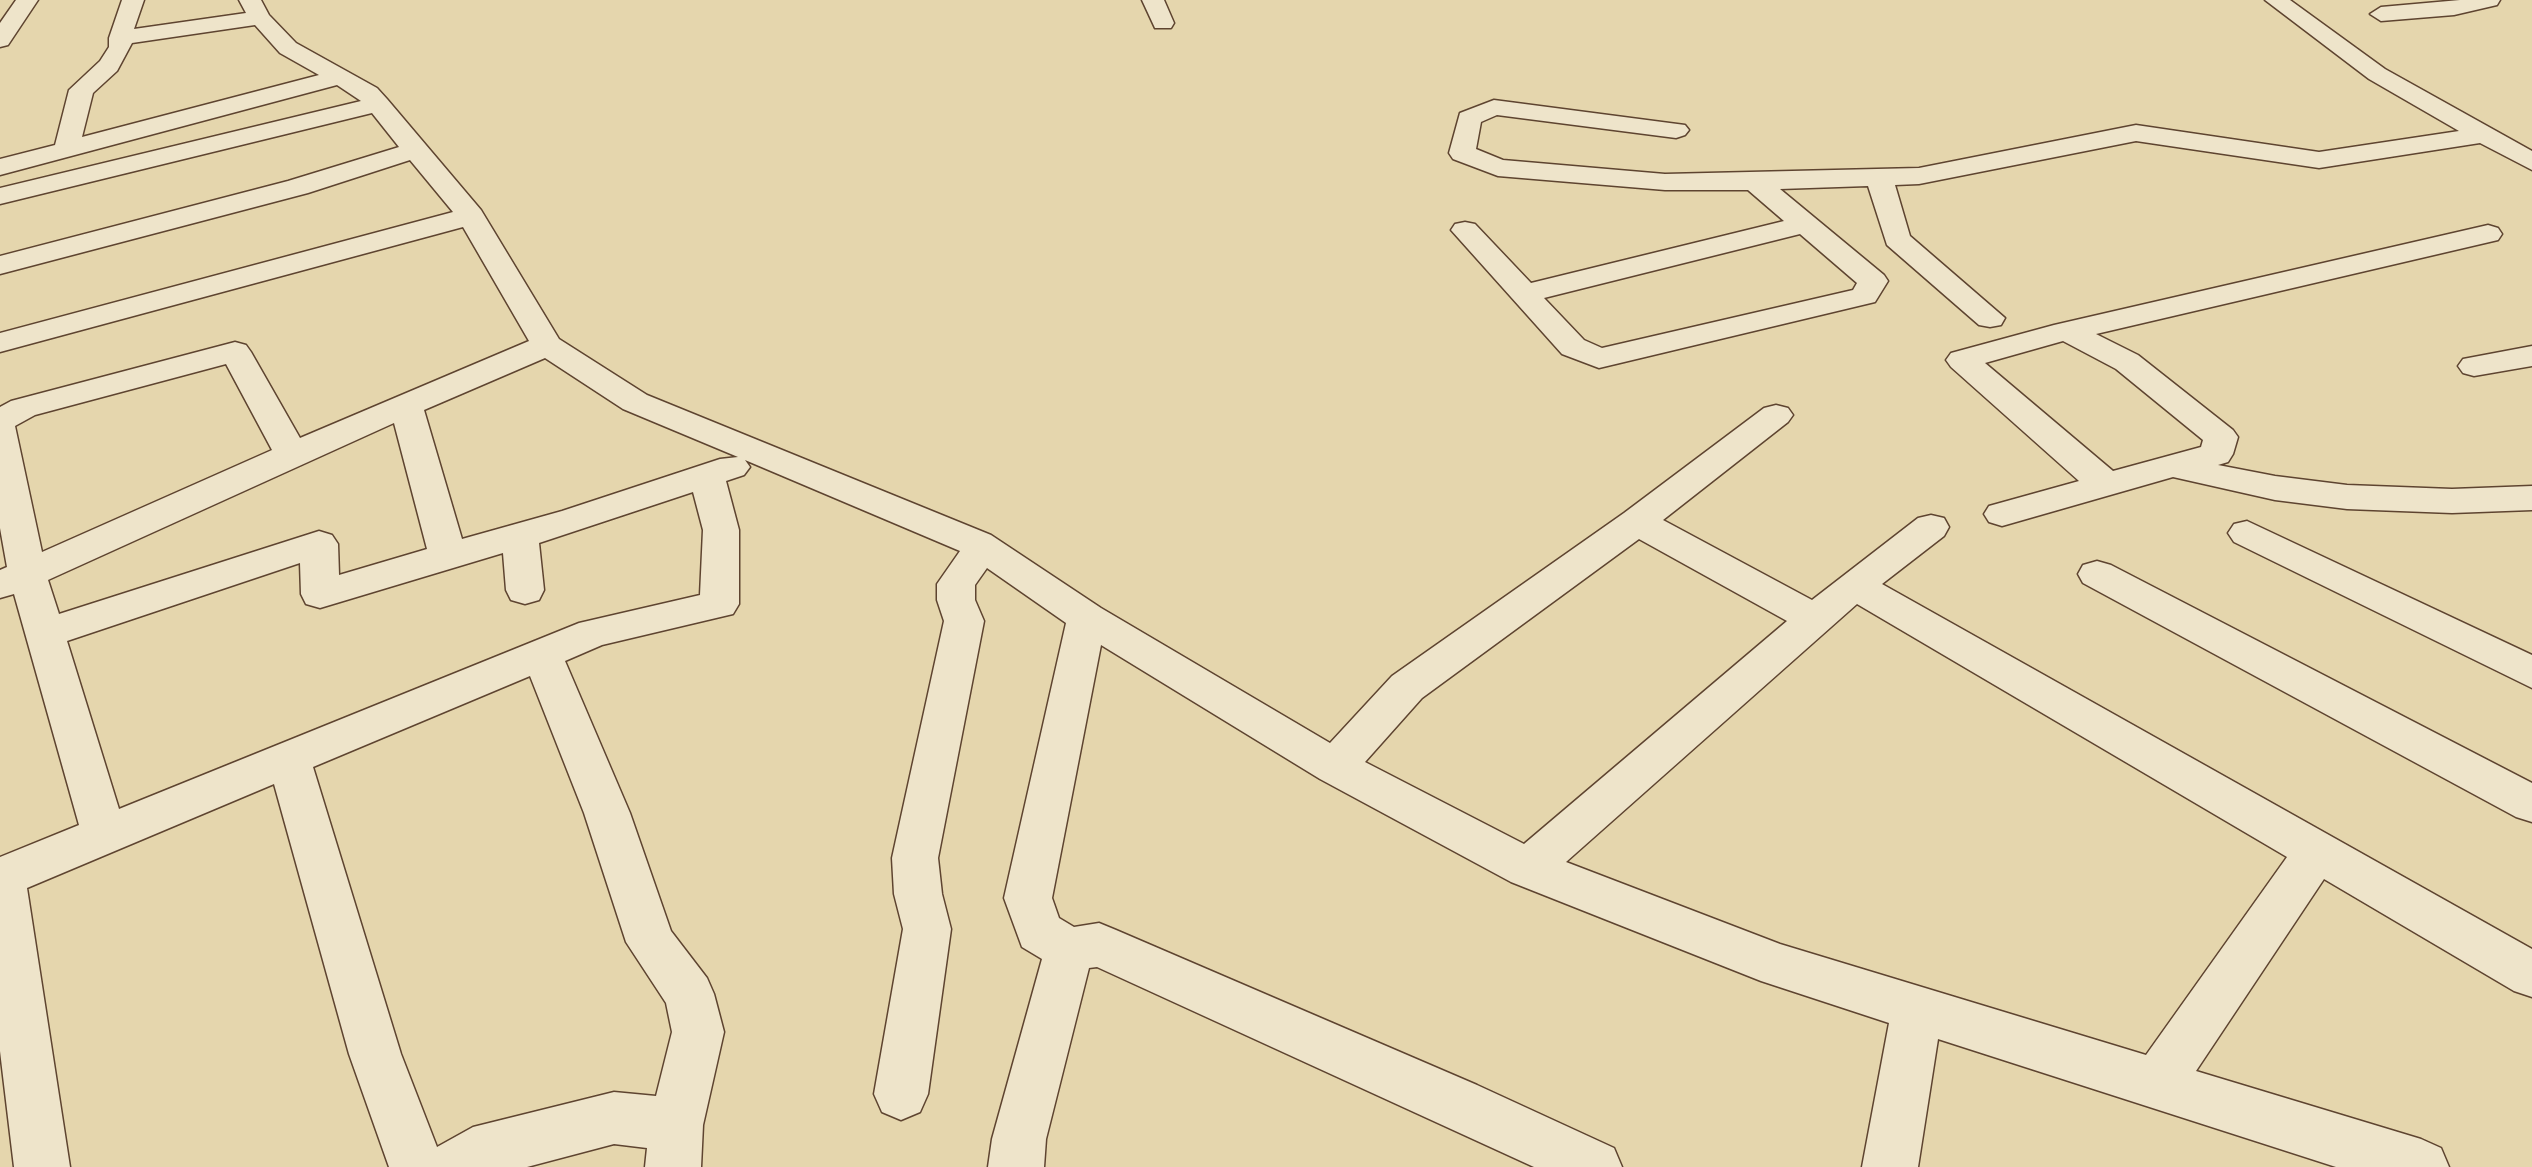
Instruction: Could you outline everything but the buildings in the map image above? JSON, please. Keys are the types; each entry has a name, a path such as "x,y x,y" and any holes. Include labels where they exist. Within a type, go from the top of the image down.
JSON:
{"street":[{"path":"0,40 27,0"},
{"path":"67,147 82,90 109,66 121,47 120,38 133,0"},
{"path":"1153,0 1164,23"},
{"path":"2276,0 2377,74 2532,162"},
{"path":"2308,0 2412,72 2532,146"},
{"path":"2381,14 2454,8 2489,0"},
{"path":"120,38 255,9 288,48 368,93 378,104 471,216 547,345 635,402 982,547 1087,618 1335,767 1528,868 1778,965 2417,1166"},
{"path":"0,167 67,147 340,77"},
{"path":"0,196 378,104"},
{"path":"1676,130 1494,107 1469,118 1462,153 1477,162 1498,168 1665,182 1755,182 1919,176 2136,133 2319,160 2481,135"},
{"path":"0,265 298,187 415,150"},
{"path":"1879,177 1897,239 1990,318"},
{"path":"1465,230 1573,347 1599,358 1864,296 1873,281 1755,182"},
{"path":"0,343 471,216"},
{"path":"1524,294 1805,224"},
{"path":"2104,483 1962,360 2067,331 2488,234"},
{"path":"2002,514 2104,483 2216,454 2221,437 2127,362 2067,331"},
{"path":"14,579 292,454 547,345"},
{"path":"0,420 23,408 235,352 292,454"},
{"path":"2532,356 2486,364 2532,385"},
{"path":"406,406 448,556"},
{"path":"1335,767 1406,687 1637,522 1776,415"},
{"path":"0,429 14,579 45,633 105,837"},
{"path":"45,633 319,544 320,594 520,536 707,477 764,455"},
{"path":"2169,466 2274,488 2347,497 2452,501 2532,498"},
{"path":"42,1167 1,878 593,633 719,604 722,530 707,477"},
{"path":"1637,522 1815,619"},
{"path":"1528,868 1854,585 1931,527"},
{"path":"2247,533 2532,673"},
{"path":"520,536 525,590"},
{"path":"901,1094 927,929 918,894 915,858 964,621 956,600 956,584 982,547"},
{"path":"2097,574 2532,804"},
{"path":"1854,585 2532,975"},
{"path":"1087,618 1028,898 1039,932 1069,950 1099,945 1458,1102 1594,1167"},
{"path":"455,1167 472,1154 614,1118 675,1146 698,1031 689,994 650,942 607,813 542,654"},
{"path":"289,760 375,1054 417,1167"},
{"path":"2157,1084 2317,851"},
{"path":"1016,1167 1019,1139 1069,950"},
{"path":"1891,1167 1917,1008"}]}
